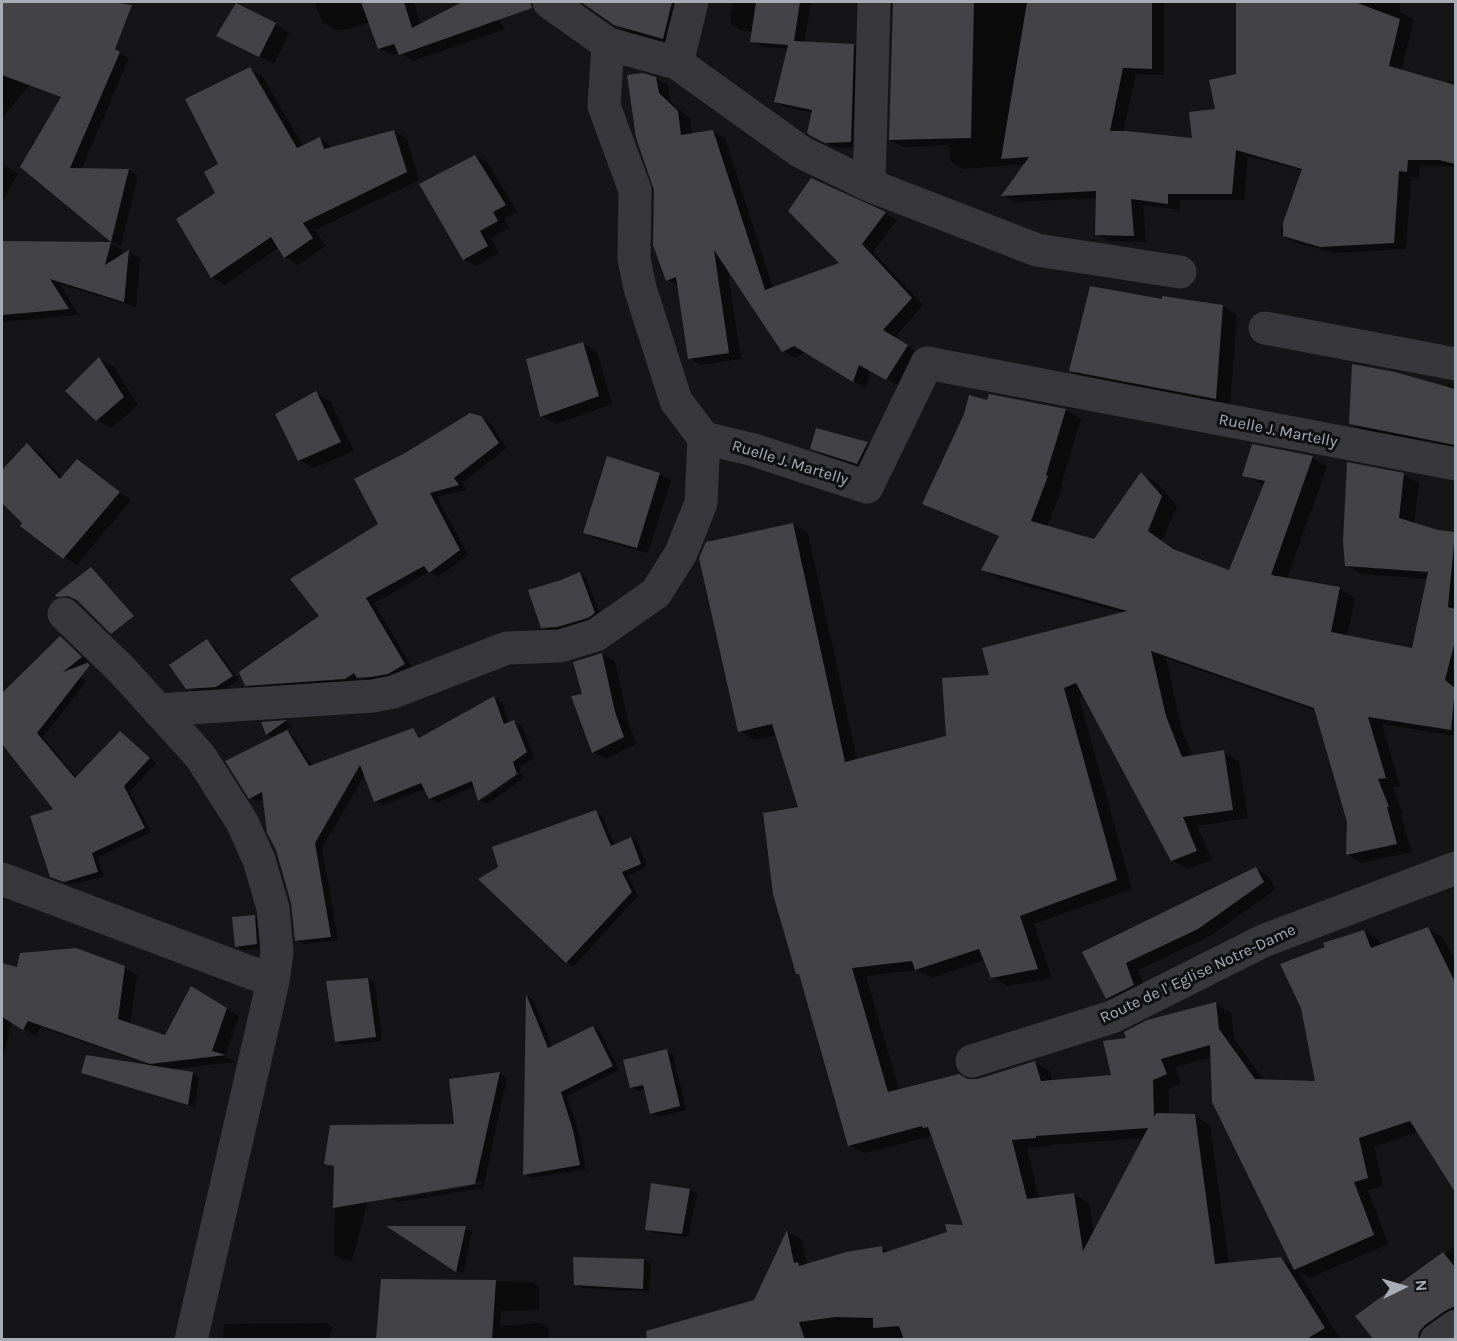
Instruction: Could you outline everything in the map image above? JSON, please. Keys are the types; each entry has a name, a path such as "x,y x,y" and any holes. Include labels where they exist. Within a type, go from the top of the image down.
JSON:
{"street":[{"path":"549,2 608,45 677,63 801,152 869,185 1037,250 1180,272"},
{"path":"677,63 692,2"},
{"path":"869,185 874,2"},
{"path":"158,710 373,696 393,692 507,648 560,646 596,635 656,593 681,553 701,503 704,438 676,401 640,288 634,259 635,190 604,106 608,45"},
{"path":"1265,328 1455,364"},
{"name":"Ruelle J. Martelly","path":"704,438 754,450 867,487 927,363 1455,464"},
{"path":"64,614 120,669 200,756 242,822 259,860 273,908 277,952 273,981 191,1340"},
{"name":"Route de l' Eglise Notre-Dame","path":"972,1061 1112,1017 1263,941 1455,868"},
{"path":"2,879 273,981"},
{"path":"1436,1340 1455,1326"}],"building":[{"path":"2,2 114,2 132,5 115,49 120,52 70,168 129,169 111,242 20,167 61,97 2,75"},
{"path":"361,2 404,2 412,28 462,2 530,2 532,8 399,55 394,44 378,49"},
{"path":"581,2 672,2 663,39 614,25"},
{"path":"756,2 800,2 794,41 854,44 851,142 825,143 811,136 807,133 812,110 774,102 788,45 750,42"},
{"path":"893,2 974,2 971,138 889,140"},
{"path":"1027,2 1152,2 1152,69 1123,68 1110,131 1192,138 1189,112 1215,109 1209,80 1236,74 1236,2 1355,2 1400,19 1389,66 1455,85 1455,164 1439,160 1408,160 1407,172 1399,171 1394,243 1320,247 1283,236 1283,223 1302,169 1236,150 1232,194 1168,194 1168,204 1131,199 1134,236 1095,235 1096,191 1001,196 1029,157 1001,159"},
{"path":"236,3 276,23 259,57 216,36"},
{"path":"250,67 297,148 320,137 324,149 394,130 407,172 303,223 313,238 284,258 271,237 211,278 176,219 215,193 204,172 218,164 185,99"},
{"path":"643,73 656,77 659,93 678,111 681,135 713,130 765,290 839,263 788,211 811,178 886,212 862,244 912,298 883,330 908,345 886,380 859,365 853,382 794,346 782,352 714,250 729,353 688,359 676,277 666,281 653,245 654,190 636,138 627,75"},
{"path":"475,155 506,205 493,212 498,221 480,231 488,246 463,260 419,184"},
{"path":"2,241 111,242 105,265 129,250 124,302 50,279 69,309 2,315"},
{"path":"1090,286 1162,299 1162,296 1223,305 1216,399 1069,371"},
{"path":"583,342 599,396 540,417 526,359"},
{"path":"99,357 124,397 96,421 65,391"},
{"path":"1352,364 1395,372 1455,389 1455,445 1349,424"},
{"path":"316,391 341,442 298,461 275,414"},
{"path":"989,394 1066,409 1046,475 1048,476 1031,521 1094,539 1141,472 1162,496 1148,531 1173,549 1229,570 1265,481 1242,476 1252,444 1313,456 1271,575 1340,587 1331,632 1412,648 1428,572 1345,566 1343,542 1347,462 1404,473 1399,518 1438,530 1455,532 1448,607 1455,609 1455,641 1445,680 1455,688 1451,730 1368,717 1386,778 1378,779 1389,807 1387,807 1397,844 1346,855 1347,822 1314,708 1151,651 1166,716 1182,757 1224,750 1233,810 1183,817 1197,851 1171,861 1076,683 1064,688 1117,880 1020,916 1038,969 991,978 979,949 915,970 912,961 852,968 888,1092 959,1074 967,1079 978,1079 1035,1061 1041,1081 1111,1075 1103,1041 1126,1038 1124,1032 1147,1020 1216,1002 1219,1029 1255,1079 1315,1081 1301,1008 1280,964 1325,947 1323,943 1364,930 1371,948 1428,927 1455,982 1455,1192 1410,1121 1359,1138 1368,1178 1354,1182 1374,1235 1294,1270 1212,1102 1210,1045 1161,1059 1167,1074 1153,1080 1154,1116 1157,1113 1195,1114 1215,1264 1281,1257 1325,1328 1305,1340 904,1340 899,1326 873,1328 873,1318 835,1317 799,1322 805,1340 647,1340 646,1331 754,1300 787,1230 794,1263 798,1262 799,1266 846,1252 882,1246 883,1253 947,1232 945,1224 963,1225 928,1127 923,1128 922,1126 848,1146 799,974 796,974 773,894 763,813 798,807 772,724 738,732 699,558 706,542 793,523 845,762 946,736 942,678 989,675 982,648 1127,611 981,570 999,536 922,504 964,414 969,395 987,400","holes":["1148,1128 1083,1251 1074,1193 1027,1199 1012,1140 1036,1138 1036,1136"]},
{"path":"470,413 481,416 499,443 454,478 459,485 430,493 460,550 429,573 424,566 366,598 405,664 388,674 371,677 357,678 354,673 345,679 245,686 239,672 319,616 290,579 378,524 354,479 405,453"},
{"path":"816,428 868,442 857,464 810,449"},
{"path":"27,443 60,479 77,459 120,492 63,559 20,526 22,523 2,503 2,470"},
{"path":"607,456 660,473 637,548 583,533"},
{"path":"91,567 134,616 111,634 77,600 68,596 57,597 55,595"},
{"path":"580,572 595,613 588,618 557,627 541,628 528,590"},
{"path":"60,636 82,657 63,672 87,663 90,665 37,733 75,778 120,731 150,758 124,786 145,828 92,853 98,872 64,882 50,877 30,816 53,809 2,744 2,693"},
{"path":"207,639 233,676 216,687 186,689 169,665"},
{"path":"602,653 615,712 624,737 592,753 571,696 582,694 573,662"},
{"path":"494,696 504,724 514,720 527,752 513,762 517,774 478,801 472,781 429,799 421,783 374,802 360,765 315,843 331,937 295,941 291,903 276,850 267,833 262,792 249,799 225,761 287,730 309,766 413,728 419,738"},
{"path":"287,720 266,735 261,722"},
{"path":"596,810 611,846 631,837 641,864 622,872 632,892 566,963 478,879 498,867 492,847"},
{"path":"1256,867 1264,882 1198,929 1126,963 1134,985 1106,999 1082,952"},
{"path":"255,915 257,944 235,947 232,917"},
{"path":"76,948 125,966 118,1019 165,1035 191,986 227,1008 212,1051 226,1055 150,1064 28,1021 23,1030 2,1017 2,963 17,967 20,953"},
{"path":"368,978 376,1037 335,1042 326,981"},
{"path":"526,994 548,1048 593,1026 613,1066 561,1092 573,1130 580,1165 523,1175"},
{"path":"667,1049 680,1106 650,1114 643,1085 630,1088 623,1060"},
{"path":"86,1055 193,1072 188,1105 81,1073"},
{"path":"500,1072 475,1184 333,1208 334,1166 324,1164 330,1125 454,1124 449,1079"},
{"path":"651,1183 690,1189 682,1234 645,1230"},
{"path":"386,1226 466,1226 456,1272"},
{"path":"1443,1252 1455,1267 1455,1306 1425,1325 1419,1332 1418,1340 1374,1340 1355,1316"},
{"path":"573,1257 644,1259 643,1289 574,1285"},
{"path":"381,1279 496,1280 492,1340 376,1340"}]}
